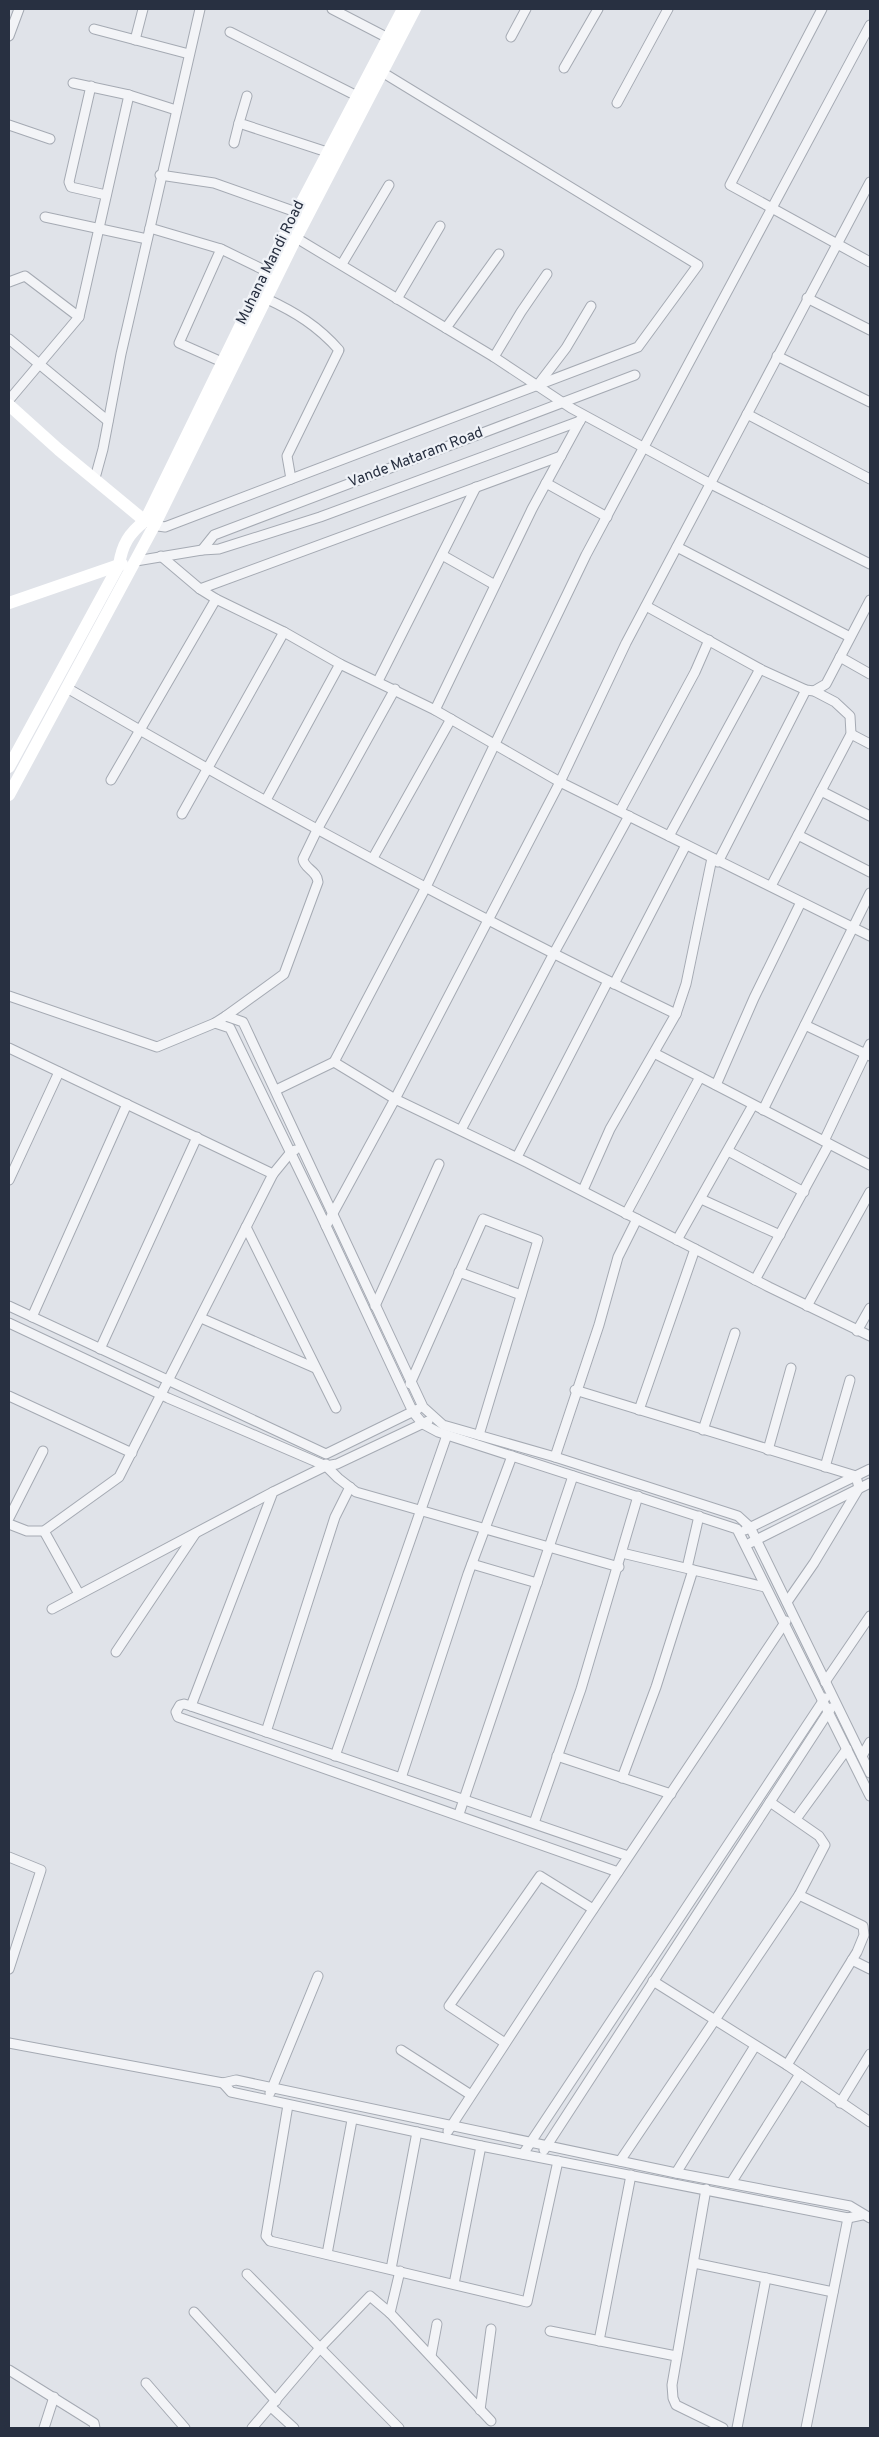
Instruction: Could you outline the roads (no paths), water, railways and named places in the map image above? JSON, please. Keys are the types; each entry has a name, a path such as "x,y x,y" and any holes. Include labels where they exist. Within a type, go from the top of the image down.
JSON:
{"main road":[{"name":"Muhana Mandi Road","path":"150,524 222,362 266,271 291,235 296,212 357,96 378,69 388,38 403,9"},
{"path":"9,795 136,561 150,524 267,298 291,235 378,69 415,9"},
{"path":"9,405 59,450 150,524"},
{"path":"9,767 119,566 122,548 129,534 150,524"},
{"name":"Vande Mataram Road","path":"9,603 136,561"}],"street":[{"path":"9,36 19,9"},
{"path":"135,40 143,9"},
{"path":"94,478 103,449 160,175 200,9"},
{"path":"332,9 388,38"},
{"path":"511,37 526,9"},
{"path":"564,68 598,9"},
{"path":"617,103 668,9"},
{"path":"822,9 730,185 870,262"},
{"path":"276,1090 334,1062 426,887 554,619 870,25"},
{"path":"94,30 189,54"},
{"path":"230,32 357,96"},
{"path":"150,524 165,527 638,347 698,265 378,69"},
{"path":"73,83 129,95 176,110"},
{"path":"90,86 69,182 71,187 106,195"},
{"path":"9,400 79,317 129,95"},
{"path":"234,143 247,96"},
{"path":"240,123 328,152"},
{"path":"9,125 50,139"},
{"path":"160,175 214,183 296,212"},
{"path":"326,1226 334,1216 396,1099 560,782 605,684 870,182"},
{"path":"342,264 389,185"},
{"path":"45,217 147,239"},
{"path":"397,298 440,226"},
{"path":"150,228 221,249 266,271"},
{"path":"291,235 494,357 562,402 582,418 870,564"},
{"path":"221,249 179,343 222,362"},
{"path":"446,328 499,254"},
{"path":"494,357 547,274"},
{"path":"9,282 24,276 79,317"},
{"path":"267,298 296,312 323,332 339,350 287,456 291,479"},
{"path":"808,298 870,330"},
{"path":"537,386 566,348 591,306"},
{"path":"9,339 108,421"},
{"path":"777,356 870,402"},
{"name":"Vande Mataram Road","path":"202,550 214,535 635,375"},
{"path":"747,414 870,479"},
{"path":"435,710 546,483 582,418"},
{"name":"Vande Mataram Road","path":"136,561 202,550 219,550 320,517 582,418"},
{"path":"200,589 561,456"},
{"path":"546,483 607,517"},
{"path":"378,681 476,487"},
{"path":"677,547 850,637"},
{"path":"161,556 200,589 216,598 284,632 340,664 396,689 560,782 870,936"},
{"path":"442,556 495,585"},
{"path":"111,780 216,598"},
{"path":"583,1190 610,1129 676,1014 686,984 715,860 810,691 826,684 870,600"},
{"path":"646,606 760,669 810,691 845,710 850,716 851,734 771,886"},
{"path":"182,814 284,632"},
{"path":"620,811 695,672 709,640"},
{"path":"840,656 870,674"},
{"path":"266,800 340,664"},
{"path":"669,836 760,669"},
{"path":"67,688 139,730 487,920 676,1014"},
{"path":"9,996 157,1048 215,1024 278,980 288,967 318,882 316,873 303,863 318,828 396,689"},
{"path":"373,858 451,719"},
{"path":"851,734 870,744"},
{"path":"821,792 870,816"},
{"path":"461,1130 629,816"},
{"path":"798,835 870,872"},
{"path":"517,1158 686,845"},
{"path":"763,1110 870,893"},
{"path":"716,1085 754,998 801,902"},
{"path":"226,1016 243,1022 422,1407 443,1425 555,1457 738,1516 750,1527 751,1543 765,1587 870,1796"},
{"path":"215,1024 230,1028 413,1412 423,1424 446,1435 699,1516 741,1532 751,1543 787,1602 870,1773"},
{"path":"805,1025 868,1055"},
{"path":"755,1280 804,1192 868,1055 870,1044"},
{"path":"9,1048 273,1174"},
{"path":"654,1053 870,1165"},
{"path":"334,1062 396,1099 583,1190 755,1280 870,1336"},
{"path":"9,1180 59,1072"},
{"path":"626,1214 700,1077"},
{"path":"32,1317 127,1104"},
{"path":"677,1240 753,1104"},
{"path":"100,1349 197,1137"},
{"path":"9,1524 27,1531 44,1531 120,1477 273,1174 290,1152 302,1148"},
{"path":"728,1151 804,1192"},
{"path":"375,1306 439,1164"},
{"path":"807,1306 870,1192"},
{"path":"701,1199 780,1235"},
{"path":"410,1384 483,1219 538,1240 479,1435"},
{"path":"555,1457 575,1390 599,1325 618,1257 637,1219"},
{"path":"246,1227 336,1408"},
{"path":"639,1410 695,1249"},
{"path":"460,1272 522,1295"},
{"path":"9,1306 326,1454"},
{"path":"857,1331 870,1308"},
{"path":"201,1318 315,1368"},
{"path":"9,1323 162,1396 326,1466 356,1492 619,1567"},
{"path":"703,1430 735,1333"},
{"path":"768,1450 791,1368"},
{"path":"826,1467 850,1380"},
{"path":"575,1390 856,1476"},
{"path":"9,1396 132,1452"},
{"path":"326,1454 422,1407"},
{"path":"52,1609 273,1492 433,1418"},
{"path":"336,1756 446,1435"},
{"path":"9,1518 43,1451"},
{"path":"326,1454 326,1466"},
{"path":"401,1778 472,1564 512,1456"},
{"path":"741,1532 870,1469"},
{"path":"459,1814 573,1476"},
{"path":"787,1602 814,1563 859,1488 856,1476"},
{"path":"751,1543 870,1483"},
{"path":"266,1732 336,1517 350,1487"},
{"path":"191,1706 273,1492"},
{"path":"534,1824 581,1688 619,1567 638,1496"},
{"path":"622,1778 659,1678 690,1569 699,1516"},
{"path":"44,1531 78,1594"},
{"path":"116,1652 197,1532"},
{"path":"622,1554 765,1587"},
{"path":"472,1564 537,1583"},
{"path":"443,2138 628,1856 792,1612"},
{"path":"825,1682 870,1616"},
{"path":"523,2154 830,1691"},
{"path":"540,2158 835,1702"},
{"path":"618,1872 459,1814 178,1718 176,1712 180,1705 191,1706 628,1856"},
{"path":"862,1756 870,1742"},
{"path":"796,1820 847,1749"},
{"path":"557,1756 671,1794"},
{"path":"620,2161 799,1895 825,1845 820,1836 770,1802"},
{"path":"9,1857 42,1870 9,1969"},
{"path":"504,2043 450,2006 540,1876 593,1909"},
{"path":"787,2065 852,1960 867,1930 863,1926 799,1895"},
{"path":"852,1960 870,1969"},
{"path":"267,2100 318,1976"},
{"path":"653,1981 787,2065 870,2122"},
{"path":"9,2043 223,2083 236,2080 676,2173 850,2206 868,2217"},
{"path":"676,2173 755,2046"},
{"path":"401,2050 471,2095"},
{"path":"840,2102 870,2054"},
{"path":"731,2183 800,2074"},
{"path":"223,2083 231,2092 352,2120 848,2218 868,2217"},
{"path":"288,2105 266,2236 270,2241 527,2302 558,2161"},
{"path":"327,2254 352,2120"},
{"path":"390,2313 416,2132"},
{"path":"454,2284 481,2146"},
{"path":"599,2341 631,2175"},
{"path":"706,2189 672,2385 673,2398 676,2405 723,2428"},
{"path":"806,2428 848,2218"},
{"path":"694,2263 833,2292"},
{"path":"248,2274 399,2428"},
{"path":"737,2428 766,2278"},
{"path":"252,2428 320,2348 370,2296 390,2313 490,2421"},
{"path":"194,2312 294,2428"},
{"path":"431,2356 437,2324"},
{"path":"480,2410 491,2329"},
{"path":"550,2331 676,2356"},
{"path":"9,2370 94,2423 96,2428"},
{"path":"146,2383 185,2428"},
{"path":"44,2428 54,2398"}]}
